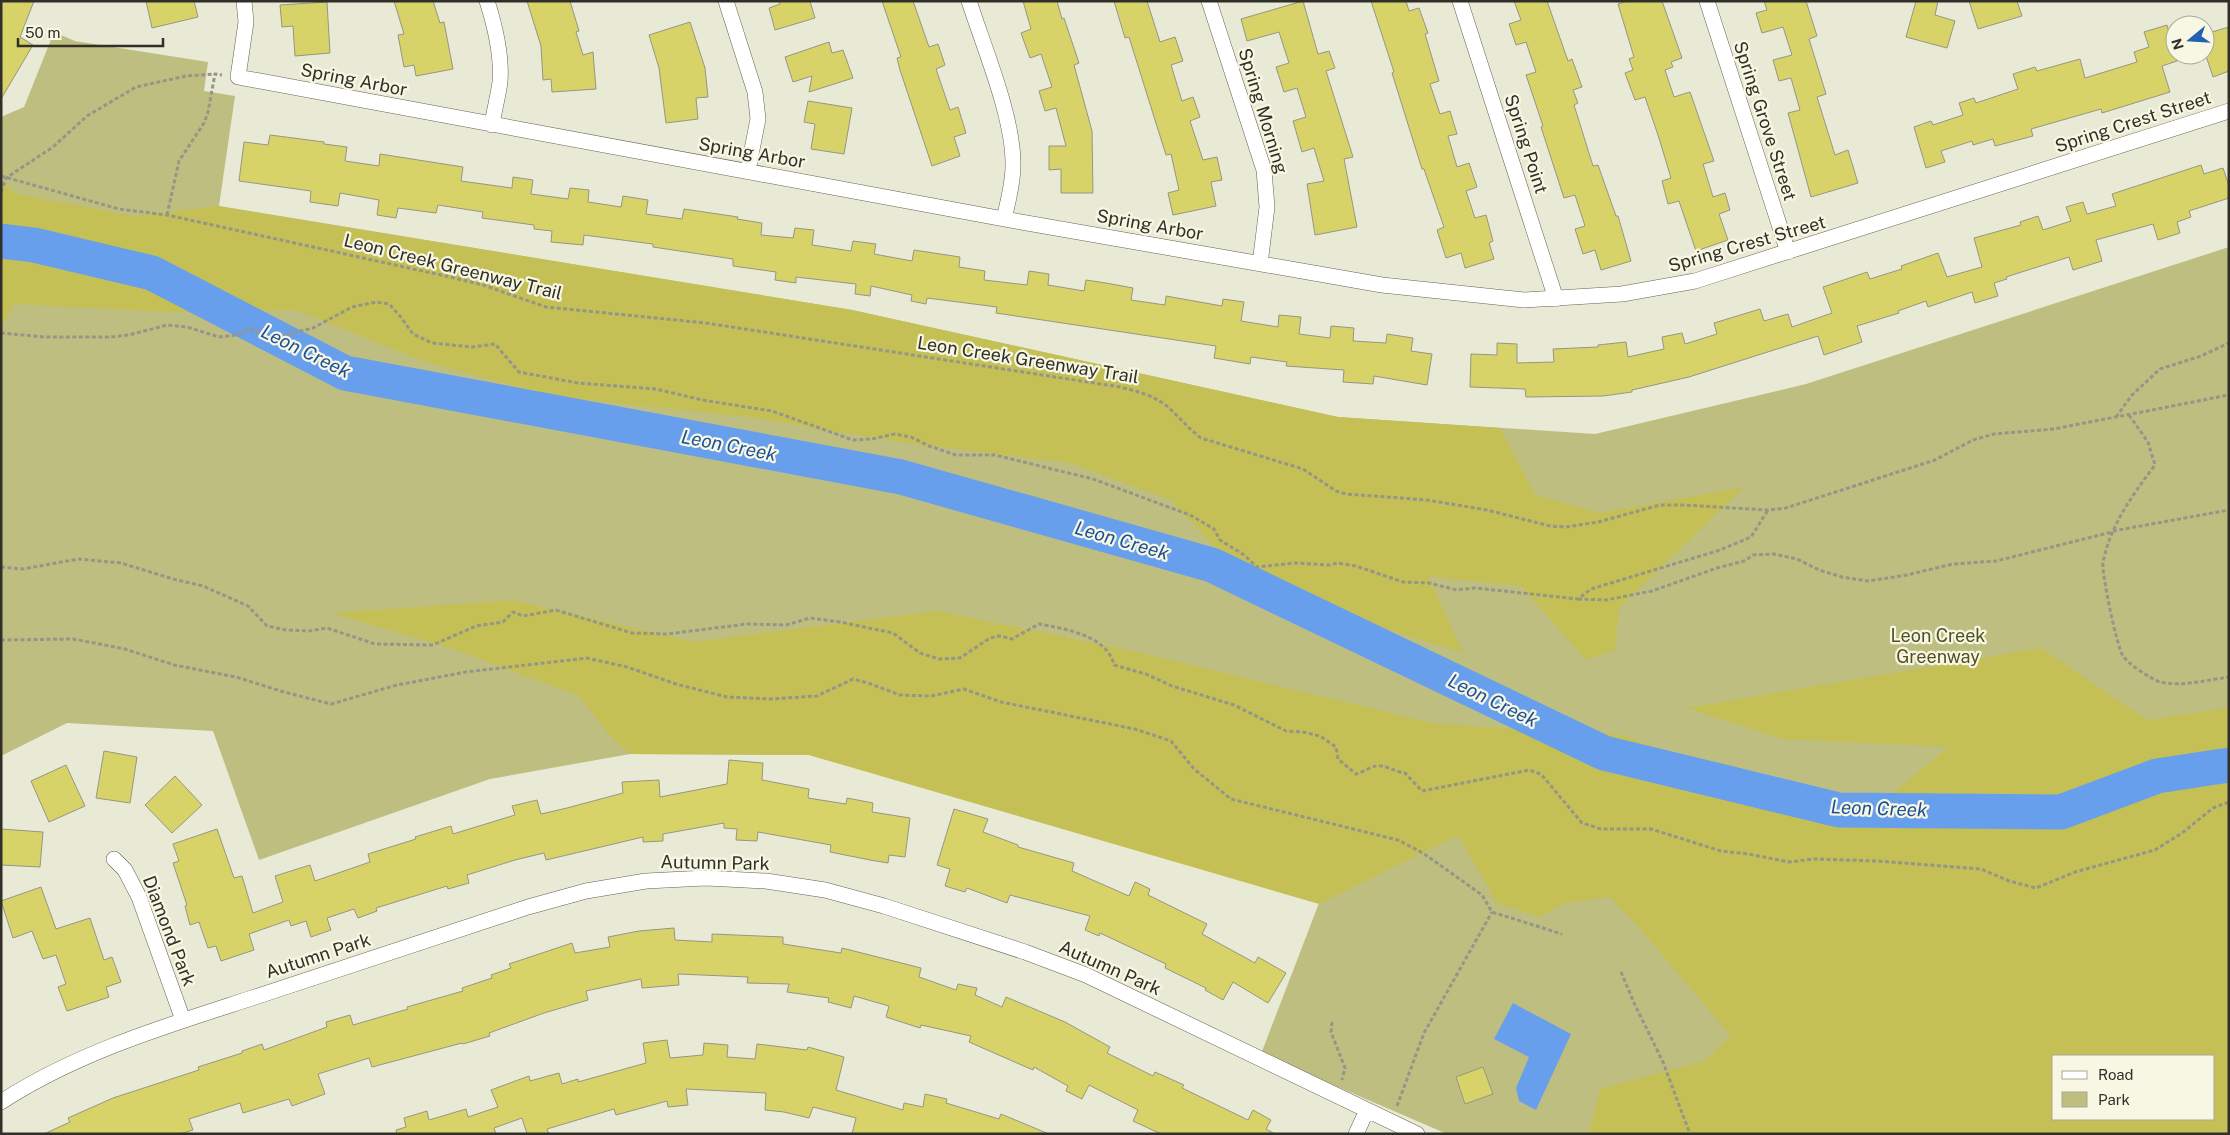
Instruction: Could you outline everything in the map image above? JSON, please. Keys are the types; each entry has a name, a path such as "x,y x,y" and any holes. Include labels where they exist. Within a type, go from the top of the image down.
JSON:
{"street":[{"path":"238,77 246,22 244,1"},
{"path":"487,1 497,41 500,64 500,82 492,125"},
{"path":"726,1 754,92 758,120 748,170"},
{"path":"969,1 1007,118 1013,163 1012,181 1004,219"},
{"name":"Spring Morning","path":"1209,1 1264,170 1267,207 1260,264"},
{"name":"Spring Point","path":"1460,1 1556,299"},
{"name":"Spring Grove Street","path":"1707,1 1788,252"},
{"name":"Spring Arbor","path":"238,77 492,125 748,170 1004,219 1260,264"},
{"name":"Spring Crest Street","path":"1260,264 1382,285 1452,294 1524,300 1649,291 1695,281 2229,111"},
{"name":"Diamond Park","path":"114,859 126,870 139,897 183,1020"},
{"name":"Autumn Park","path":"1,1102 18,1091 84,1057 183,1020 528,907 586,891 646,882 706,878 766,881 826,890 884,906 1026,952 1086,974 1417,1134"},
{"path":"1356,1134 1367,1110"}],"path":[{"path":"1,192 6,178 53,147 87,116 136,87 186,76 215,74 238,77"},
{"path":"167,215 178,161 204,123 215,74"},
{"name":"Leon Creek Greenway Trail","path":"1,176 119,209 167,215 450,276 483,285 546,307 716,324 1120,387 1146,394 1166,405 1188,428 1202,438 1303,469 1336,491 1346,494 1427,500 1487,510 1550,526 1566,527 1598,522 1660,505 1768,510 1786,508 1935,460 1973,440 1994,434 2037,432 2229,395"},
{"path":"1,333 45,337 111,337 129,335 167,325 187,327 219,337 236,335 250,329 272,338 313,328 352,307 376,302 389,304 413,334 432,343 472,347 495,344 519,372 578,383 656,388 702,400 772,411 853,440 872,439 894,434 910,437 956,455 995,455 1093,479 1190,515 1214,529 1220,540 1244,555 1256,567 1294,563 1330,565 1337,563 1356,566 1403,582 1429,583 1457,590 1475,588 1578,599 1606,600 1652,591 1717,568 1744,561 1753,555 1774,554 1797,558 1819,570 1842,577 1868,581 1908,575 1953,564 1996,561 2113,531 2229,510"},
{"path":"2116,417 2132,395 2160,369 2201,356 2229,342"},
{"path":"2129,415 2148,442 2155,465 2124,507 2113,531 2102,565 2122,656 2142,672 2160,682 2182,683 2229,676"},
{"path":"1578,599 1591,589 1717,551 1751,537 1768,510"},
{"path":"1,567 23,569 78,559 122,562 173,579 204,586 248,606 267,626 286,630 309,631 327,628 375,644 433,645 476,626 503,622 513,612 523,616 556,610 632,633 667,634 747,624 786,625 810,618 894,633 920,653 939,659 960,658 990,638 1000,636 1012,639 1039,624 1095,640 1112,655 1114,665 1146,674 1172,686 1234,705 1286,731 1320,736 1336,748 1338,759 1356,774 1374,766 1382,766 1394,772 1405,773 1422,791 1529,770 1541,774 1582,823 1601,829 1651,829 1721,851 1749,854 1789,862 1814,859 1877,861 1982,869 2009,881 2036,888 2075,872 2155,850 2182,833 2213,808 2229,802"},
{"path":"1,640 73,640 124,649 174,665 236,677 331,704 397,685 466,672 587,658 627,667 676,684 727,697 770,699 817,696 853,679 900,695 931,696 964,688 1001,702 1134,729 1171,741 1194,770 1231,799 1398,840 1423,852 1482,895 1492,912 1562,934"},
{"path":"1396,1107 1424,1033 1492,912"},
{"path":"1622,972 1635,1005 1663,1062 1690,1134"},
{"path":"1332,1022 1331,1032 1345,1068 1342,1080"}],"green space":[{"name":"Leon Creek Greenway","path":"54,32 75,41 208,62 204,91 235,96 219,206 852,310 1338,417 1595,434 1806,384 2229,247 2229,1134 1447,1134 1261,1054 1319,903 1091,834 809,755 630,754 490,779 259,860 213,731 67,723 1,756 1,117 24,107"}],"shaded area":[{"path":"1,181 16,194 134,216 218,206 852,310 1338,417 1500,428 1535,495 1599,513 1744,487 1619,608 1615,650 1586,660 1521,586 1428,576 1463,653 1335,613 1224,557 1171,500 1070,463 901,442 747,417 551,396 420,360 297,310 167,312 14,304 1,327"},
{"path":"512,600 694,642 937,611 1137,652 1437,724 1622,735 1856,823 1949,747 1782,739 1687,708 2041,648 2147,720 2229,708 2229,1134 1589,1134 1600,1089 1704,1061 1731,1036 1637,925 1610,897 1562,904 1540,917 1497,903 1457,836 1319,904 809,755 630,754 610,736 579,696 453,649 332,613"}],"water":[{"path":"1513,1003 1571,1034 1536,1110 1519,1101 1516,1088 1529,1057 1494,1039"}],"building":[{"path":"1,1 34,1 20,37 33,45 1,99"},
{"path":"146,1 194,1 198,17 152,28"},
{"path":"394,1 433,1 440,23 444,22 453,69 416,76 414,65 404,67 398,35 404,34"},
{"path":"527,1 570,1 579,31 576,32 583,55 593,52 596,89 552,92 551,79 543,80 541,46"},
{"path":"779,1 810,1 815,18 775,30 769,8 780,4"},
{"path":"882,1 913,1 929,47 938,44 945,65 936,69 950,110 958,107 966,133 954,137 960,156 932,166 900,70 897,58 901,57"},
{"path":"1023,1 1057,1 1062,19 1064,18 1079,63 1074,65 1092,131 1093,193 1061,193 1061,169 1049,170 1049,146 1066,146 1056,108 1045,111 1039,91 1052,87 1041,54 1030,58 1021,33 1031,29"},
{"path":"1114,1 1147,1 1160,42 1175,37 1183,61 1171,65 1182,101 1193,97 1200,117 1190,121 1203,160 1217,157 1222,180 1211,182 1216,206 1173,215 1168,193 1179,190 1171,154 1166,155 1129,37 1125,38"},
{"path":"1303,1 1318,54 1329,51 1335,68 1326,71 1353,157 1344,159 1357,227 1315,235 1307,184 1324,181 1314,148 1302,152 1293,121 1306,117 1297,88 1284,92 1276,67 1289,63 1279,32 1247,41 1241,19"},
{"path":"1371,1 1406,1 1409,11 1419,8 1428,33 1425,34 1439,81 1430,84 1440,114 1450,111 1457,134 1448,136 1457,167 1469,163 1477,187 1466,191 1475,218 1486,215 1493,241 1489,243 1494,259 1465,268 1461,253 1446,258 1437,230 1444,227 1424,169 1422,169"},
{"path":"1514,1 1547,1 1568,61 1572,59 1582,87 1573,90 1578,103 1574,105 1593,166 1598,165 1616,216 1618,216 1631,261 1601,270 1595,250 1583,254 1575,229 1585,226 1575,195 1564,198 1526,75 1536,72 1526,42 1516,45 1509,24 1521,20"},
{"path":"1627,1 1662,1 1682,58 1671,62 1673,67 1665,70 1674,97 1690,92 1714,161 1703,164 1713,197 1725,193 1730,210 1719,214 1728,240 1696,251 1679,201 1668,204 1662,181 1671,178 1659,138 1645,97 1635,100 1625,73 1633,70 1629,59 1634,57 1618,4"},
{"path":"1764,1 1806,1 1817,36 1809,39 1826,94 1817,97 1835,155 1848,150 1858,183 1811,197 1788,113 1800,110 1791,78 1779,81 1773,60 1792,55 1783,27 1762,33 1756,13 1767,10"},
{"path":"1916,1 1938,1 1935,15 1955,21 1947,48 1906,37"},
{"path":"1969,1 2017,1 2022,16 1978,29"},
{"path":"327,2 330,53 295,56 293,26 282,27 280,5"},
{"path":"690,22 705,68 708,97 696,98 698,119 666,123 659,68 649,35"},
{"path":"2165,26 2165,65 2162,66 2170,92 2102,113 2101,109 2031,129 2033,136 1995,146 1993,139 1973,145 1972,141 1941,151 1945,162 1926,168 1914,127 1931,121 1933,125 1963,115 1959,103 1974,98 1976,103 2018,89 2013,74 2035,67 2037,71 2080,59 2085,78 2137,62 2134,52 2149,47 2144,32"},
{"path":"2229,27 2229,71 2213,77 2209,65 2215,65 2215,31"},
{"path":"829,42 832,53 843,50 853,78 809,92 812,76 793,82 785,57"},
{"path":"808,101 852,108 844,154 811,149 815,124 804,122"},
{"path":"270,135 347,147 345,161 379,166 380,154 463,167 461,181 512,188 513,177 533,180 531,194 568,199 570,188 589,190 588,202 621,207 623,196 648,200 646,214 682,219 684,209 738,217 737,219 762,223 761,235 793,238 795,228 814,230 812,245 851,251 853,241 876,244 874,254 912,261 914,250 960,257 959,267 985,271 984,280 1027,285 1029,271 1049,274 1048,285 1084,291 1086,280 1106,283 1133,288 1131,300 1165,305 1166,296 1222,306 1223,299 1244,302 1241,321 1278,327 1279,315 1301,317 1299,334 1330,338 1331,326 1354,328 1353,341 1386,343 1387,334 1413,338 1411,351 1432,354 1427,385 1374,376 1373,384 1343,382 1344,370 1286,366 1287,362 1251,357 1250,364 1214,358 1216,346 996,313 997,307 927,298 926,304 911,301 912,295 871,286 870,296 855,294 856,284 796,277 796,283 775,280 776,272 733,266 733,259 653,247 653,244 584,235 583,245 551,242 552,231 534,229 534,225 482,218 483,212 438,205 436,213 398,208 396,218 377,215 379,200 340,193 338,206 310,202 311,191 239,181 244,142 268,145"},
{"path":"2201,165 2204,174 2223,168 2229,186 2229,198 2189,211 2191,217 2177,222 2180,233 2158,240 2153,224 2096,240 2102,261 2073,270 2069,257 2006,277 2007,279 1994,283 1998,296 1975,303 1972,292 1928,307 1926,301 1898,311 1899,313 1857,326 1862,342 1824,355 1818,336 1689,377 1632,390 1632,392 1603,396 1526,397 1525,389 1470,387 1471,354 1497,355 1497,343 1517,344 1517,363 1554,362 1553,349 1598,347 1598,345 1626,342 1628,357 1664,349 1662,337 1682,333 1685,344 1717,334 1714,323 1760,309 1764,321 1788,314 1792,327 1832,313 1823,287 1867,272 1870,279 1902,269 1901,266 1938,253 1947,277 1982,267 1974,238 2021,225 2020,222 2038,216 2043,230 2071,221 2066,207 2083,202 2087,214 2116,206 2112,194"},
{"path":"104,751 137,757 130,803 96,798"},
{"path":"729,760 763,763 762,780 809,789 808,798 846,804 847,798 873,803 872,812 910,818 905,857 889,855 888,863 870,860 830,852 831,845 758,832 757,841 736,840 737,829 724,828 724,823 663,834 663,841 643,842 643,837 546,860 544,853 515,860 467,875 469,883 448,889 447,886 376,908 377,911 358,918 354,909 327,918 331,930 311,937 306,921 291,926 289,920 249,934 254,950 221,961 216,946 208,948 199,922 190,925 185,906 187,905 173,863 179,861 173,844 217,829 234,878 242,876 253,913 283,902 275,876 310,865 315,881 370,862 368,854 416,839 415,837 451,826 453,834 515,815 512,806 537,800 541,814 567,808 623,793 622,782 659,780 660,797 727,784"},
{"path":"66,765 85,806 49,822 31,781"},
{"path":"175,776 202,805 172,833 145,805"},
{"path":"954,809 988,819 983,832 1018,845 1018,847 1074,863 1072,871 1129,896 1135,882 1150,889 1148,895 1207,924 1202,934 1255,963 1258,957 1286,973 1268,1003 1233,982 1223,1000 1205,990 1206,988 1165,968 1166,964 1100,933 1099,936 1085,930 1090,916 1010,895 1007,903 967,888 965,892 945,886 950,869 937,865"},
{"path":"1,829 43,832 40,867 1,865"},
{"path":"41,887 56,929 90,918 104,960 112,957 121,982 106,987 109,997 67,1011 58,987 66,984 56,955 43,959 32,931 13,938 1,901"},
{"path":"674,928 675,940 712,942 712,934 783,937 783,944 841,953 842,948 921,968 919,977 956,990 958,984 977,988 975,995 1002,1007 1006,997 1065,1022 1110,1047 1107,1053 1153,1076 1155,1072 1184,1085 1182,1088 1248,1120 1253,1110 1271,1120 1266,1129 1275,1134 1161,1134 1133,1121 1138,1110 1089,1085 1082,1099 1066,1091 1068,1086 1034,1067 1033,1070 969,1042 971,1036 921,1025 920,1028 886,1017 889,1006 854,996 851,1008 828,1002 829,998 787,992 789,984 747,983 748,977 678,974 679,985 642,988 641,979 586,991 588,1000 544,1013 489,1033 490,1036 372,1067 369,1058 318,1074 325,1094 292,1106 289,1099 243,1113 240,1103 189,1119 193,1130 180,1134 44,1134 70,1122 68,1118 113,1098 199,1070 198,1067 242,1053 242,1051 262,1044 264,1050 327,1027 326,1022 350,1015 353,1025 408,1009 407,1007 463,991 462,988 492,978 491,975 511,968 509,964 572,943 575,953 610,947 608,937 639,931"},
{"path":"667,1040 670,1058 703,1055 704,1043 728,1045 727,1057 755,1059 757,1044 807,1050 808,1047 844,1057 836,1090 903,1110 904,1103 923,1107 925,1094 947,1099 946,1103 999,1119 1001,1114 1049,1134 852,1134 856,1118 813,1107 809,1118 765,1110 766,1093 686,1089 688,1105 668,1107 667,1101 616,1115 614,1109 547,1129 549,1134 527,1134 522,1118 494,1128 496,1134 397,1134 396,1130 406,1127 404,1118 427,1111 429,1120 466,1109 468,1117 498,1107 491,1090 529,1076 530,1081 559,1073 562,1084 578,1079 578,1082 646,1063 643,1043"},
{"path":"1483,1067 1493,1094 1465,1104 1456,1077"}],"waterway":[{"name":"Leon Creek","path":"1,241 34,245 152,273 345,373 901,477 1212,565 1604,753 1839,810 2061,812 2157,776 2229,765"}]}
